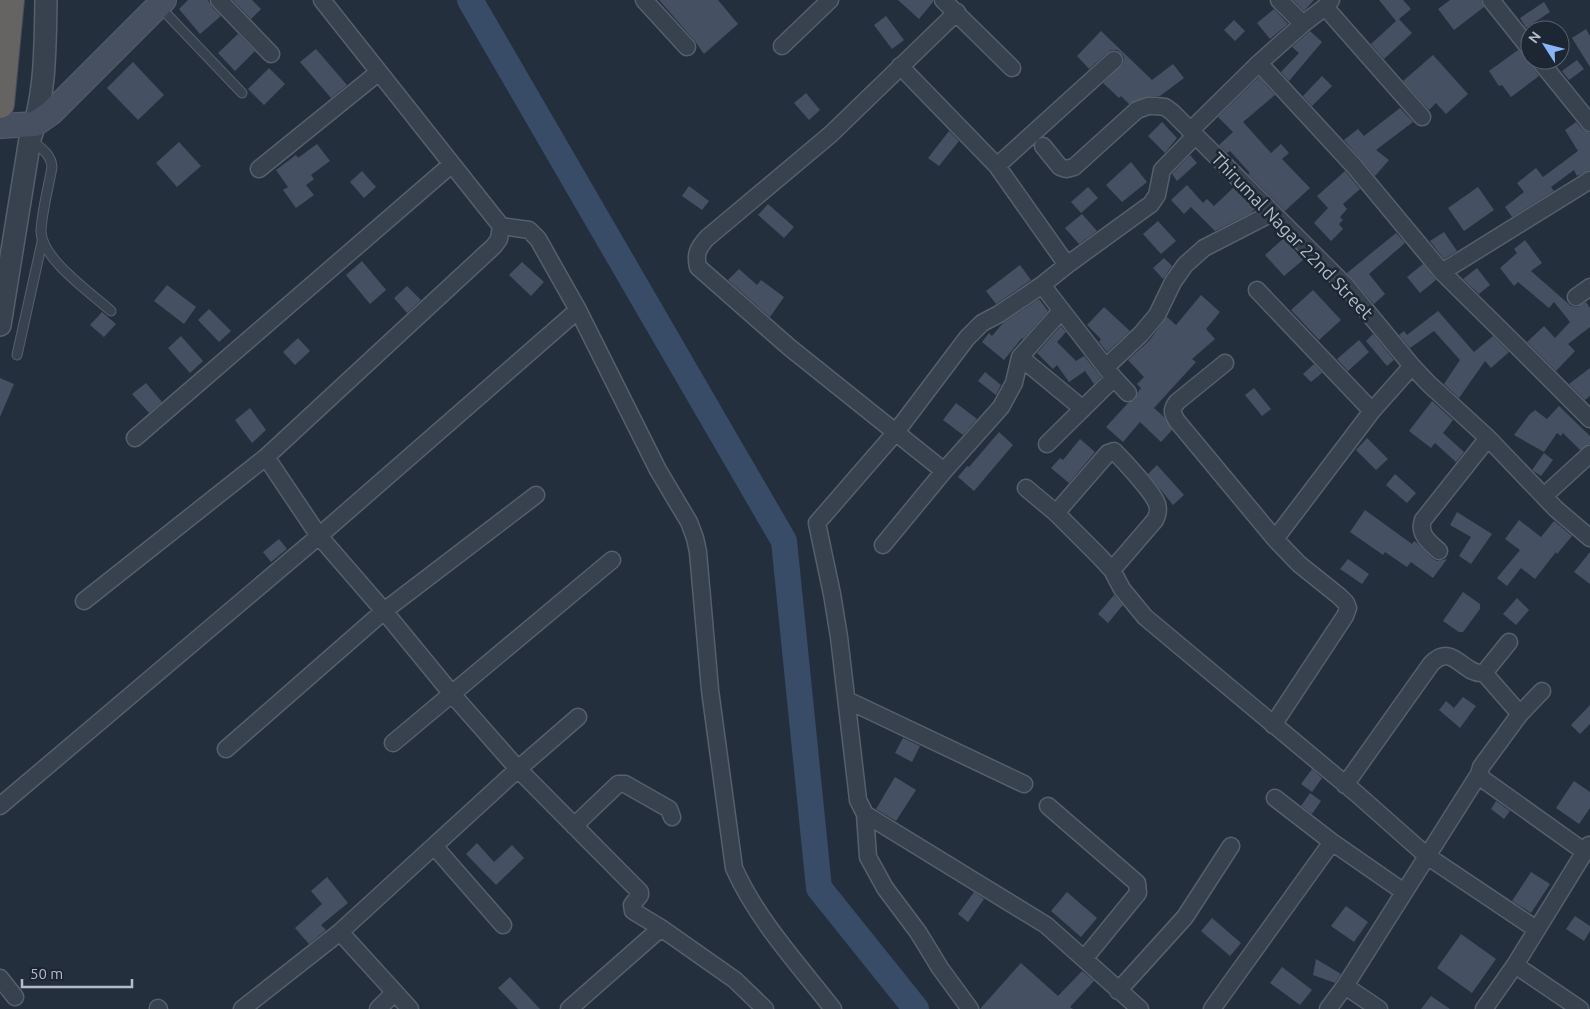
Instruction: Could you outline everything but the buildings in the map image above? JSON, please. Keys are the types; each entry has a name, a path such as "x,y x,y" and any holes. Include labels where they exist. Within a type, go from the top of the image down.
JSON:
{"highway":[{"path":"0,103 10,0"}],"main road":[{"path":"0,126 31,129 51,112 161,3"}],"street":[{"path":"0,325 31,129 44,73 46,0"},
{"path":"219,0 272,54"},
{"path":"84,601 266,457 494,246 499,239 500,226 322,0"},
{"path":"644,0 687,47"},
{"path":"782,46 830,0"},
{"path":"943,0 1012,68"},
{"path":"1279,0 1303,24"},
{"path":"1491,0 1520,36"},
{"path":"970,1009 940,968 918,932 885,888 868,858 864,814 858,800 847,700 832,594 817,523 896,432 967,338 982,323 1042,285 1151,204 1157,195 1162,170 1192,134 1259,63 1328,4 1422,117"},
{"path":"944,471 782,340 698,266 696,257 699,247 707,238 831,134 957,12"},
{"path":"997,166 1114,60"},
{"path":"1259,63 1354,166 1442,272 1590,420"},
{"path":"900,66 997,166 1067,265"},
{"path":"1547,70 1590,123"},
{"path":"259,169 379,72"},
{"name":"Thirumal Nagar 22nd Street","path":"1043,146 1060,167 1066,169 1074,167 1137,110 1148,106 1165,108 1223,162 1272,214 1346,286 1412,366 1488,438 1572,524 1590,538"},
{"path":"135,438 452,164"},
{"path":"1442,272 1590,180"},
{"path":"1047,444 1083,409 1110,372 1157,315 1173,282 1186,265 1204,248 1272,214"},
{"path":"500,226 523,228 533,233 578,310 658,470 690,522 695,538 710,690 734,868 744,892 762,918 833,1009"},
{"path":"1042,285 1110,372 1128,392"},
{"path":"1576,297 1590,287"},
{"path":"1257,290 1372,411"},
{"path":"0,806 319,536 578,310"},
{"path":"883,545 1001,406 1014,383 1020,356 1061,311"},
{"path":"1020,356 1083,409"},
{"path":"1225,363 1177,402 1173,407 1173,414 1275,539 1299,564 1346,602 1348,608 1345,616 1273,726"},
{"path":"1275,539 1372,411 1412,366"},
{"path":"1439,551 1422,532 1423,520 1488,438"},
{"path":"1056,513 1108,453 1114,451 1152,495 1159,512 1155,520 1112,570"},
{"path":"1544,496 1590,454"},
{"path":"266,457 319,536 452,694 518,769 640,892 640,895 632,905 633,911 736,980 766,1009"},
{"path":"1026,488 1056,513 1112,570 1122,588 1145,617 1427,856 1536,929"},
{"path":"226,749 384,611 536,495"},
{"path":"393,743 612,560"},
{"path":"1484,673 1509,642"},
{"path":"1345,785 1436,658 1445,656 1454,658 1474,672 1484,673 1520,714"},
{"path":"1328,1009 1345,986 1480,774 1481,767 1520,714 1542,691"},
{"path":"847,700 1024,784"},
{"path":"242,1009 340,932 518,769 578,717"},
{"path":"1480,774 1484,780 1587,848 1557,899 1486,1008"},
{"path":"574,826 618,784 625,784 669,809 672,817"},
{"path":"1275,798 1332,842 1404,892"},
{"path":"1048,806 1137,883 1138,893 1084,959"},
{"path":"864,814 1046,925 1140,1009"},
{"path":"1212,1009 1332,842"},
{"path":"434,846 503,925"},
{"path":"1118,991 1185,917 1232,846"},
{"path":"569,1009 661,928"},
{"path":"340,932 410,1009"},
{"path":"1515,965 1580,1009"},
{"path":"0,978 15,997"},
{"path":"1345,986 1379,1009"},
{"path":"378,1009 395,992"}],"lane":[{"path":"161,3 242,92"},
{"path":"17,355 42,242 41,230 52,167 52,161 48,153 31,129"},
{"path":"42,242 48,253 57,263 111,311"}],"waterway":[{"path":"470,0 784,541 819,888 916,1009"}]}
